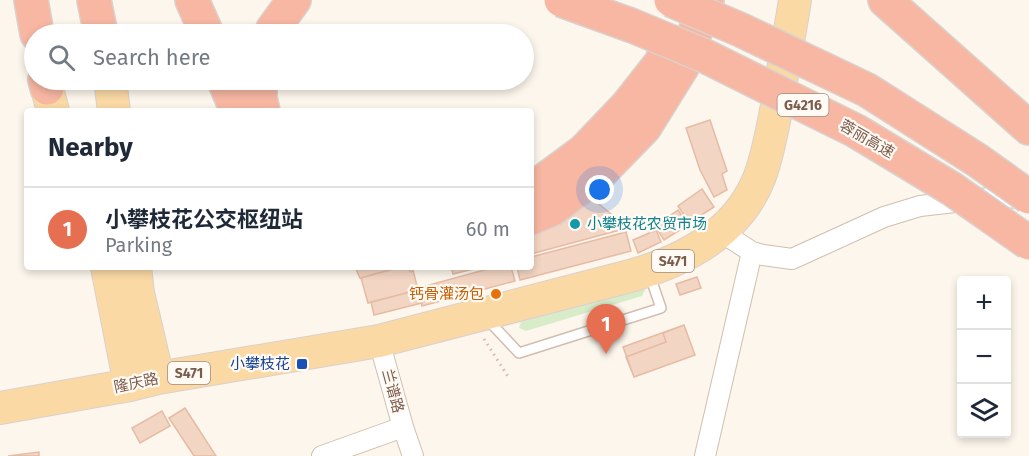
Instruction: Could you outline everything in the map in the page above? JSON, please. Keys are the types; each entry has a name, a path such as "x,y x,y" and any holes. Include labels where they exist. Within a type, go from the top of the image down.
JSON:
{"highway":[{"path":"31,0 35,24"},
{"path":"94,0 99,24"},
{"path":"192,0 203,24"},
{"path":"277,24 294,0"},
{"name":"蓉丽高速","path":"561,0 633,26 705,56 856,131 952,189 1029,243"},
{"name":"G4216","path":"671,0 741,30 867,90 977,160 1029,198"},
{"path":"534,189 584,151 627,106 662,63 688,0"},
{"path":"534,218 552,209 600,173 644,128 682,67 707,0"},
{"path":"885,0 1029,128"},
{"path":"228,90 236,108"},
{"path":"260,90 262,108"}],"main road":[{"name":"S471","path":"379,341 649,271 693,252 721,232 744,207 759,178 769,149 797,2"},
{"path":"111,90 114,108"},
{"path":"108,270 144,381"},
{"path":"135,270 144,381"},
{"name":"隆庆路","path":"0,408 379,341"}],"street":[{"path":"721,232 752,252 792,259 884,217 920,206 998,197 1029,198"},
{"path":"705,456 752,252"},
{"name":"兰谱路","path":"322,456 403,427 379,341"},
{"path":"403,427 413,456"}],"lane":[{"path":"476,316 519,353 660,308 649,271"}],"path":[{"path":"476,316 509,378"}],"green space":[{"path":"641,288 645,290 642,296 526,331 519,328 521,322"}],"building":[{"path":"710,120 727,171 722,174 727,190 714,197 700,170 686,128"},
{"path":"702,189 714,207 689,223 678,206"},
{"name":"小攀枝花农贸市场","path":"588,195 617,219 620,230 534,253 534,210"},
{"path":"678,210 688,225 664,240 655,226"},
{"path":"656,230 661,242 638,253 633,240"},
{"path":"626,232 631,251 520,280 518,270 534,270 534,256"},
{"path":"356,270 389,270 360,278"},
{"path":"390,270 409,270 411,272 413,270 418,290 368,303 361,278"},
{"path":"452,270 469,270 453,274"},
{"path":"484,270 512,270 515,281 422,306 418,288"},
{"path":"697,277 701,288 680,295 676,284"},
{"path":"418,290 422,303 374,315 371,302"},
{"path":"684,325 695,355 634,377 623,347"},
{"path":"684,325 695,355 634,377 626,357 666,342 663,333"},
{"path":"185,408 216,456 194,456 169,418"},
{"path":"162,411 170,426 140,443 132,428"},
{"path":"39,452 39,456 8,456"}],"place":[{"name":"小攀枝花农贸市场","path":"575,224"},
{"name":"钙骨灌汤包","path":"496,294"},
{"name":"小攀枝花公交枢纽站","path":"606,354"},
{"name":"小攀枝花","path":"302,364"}]}
